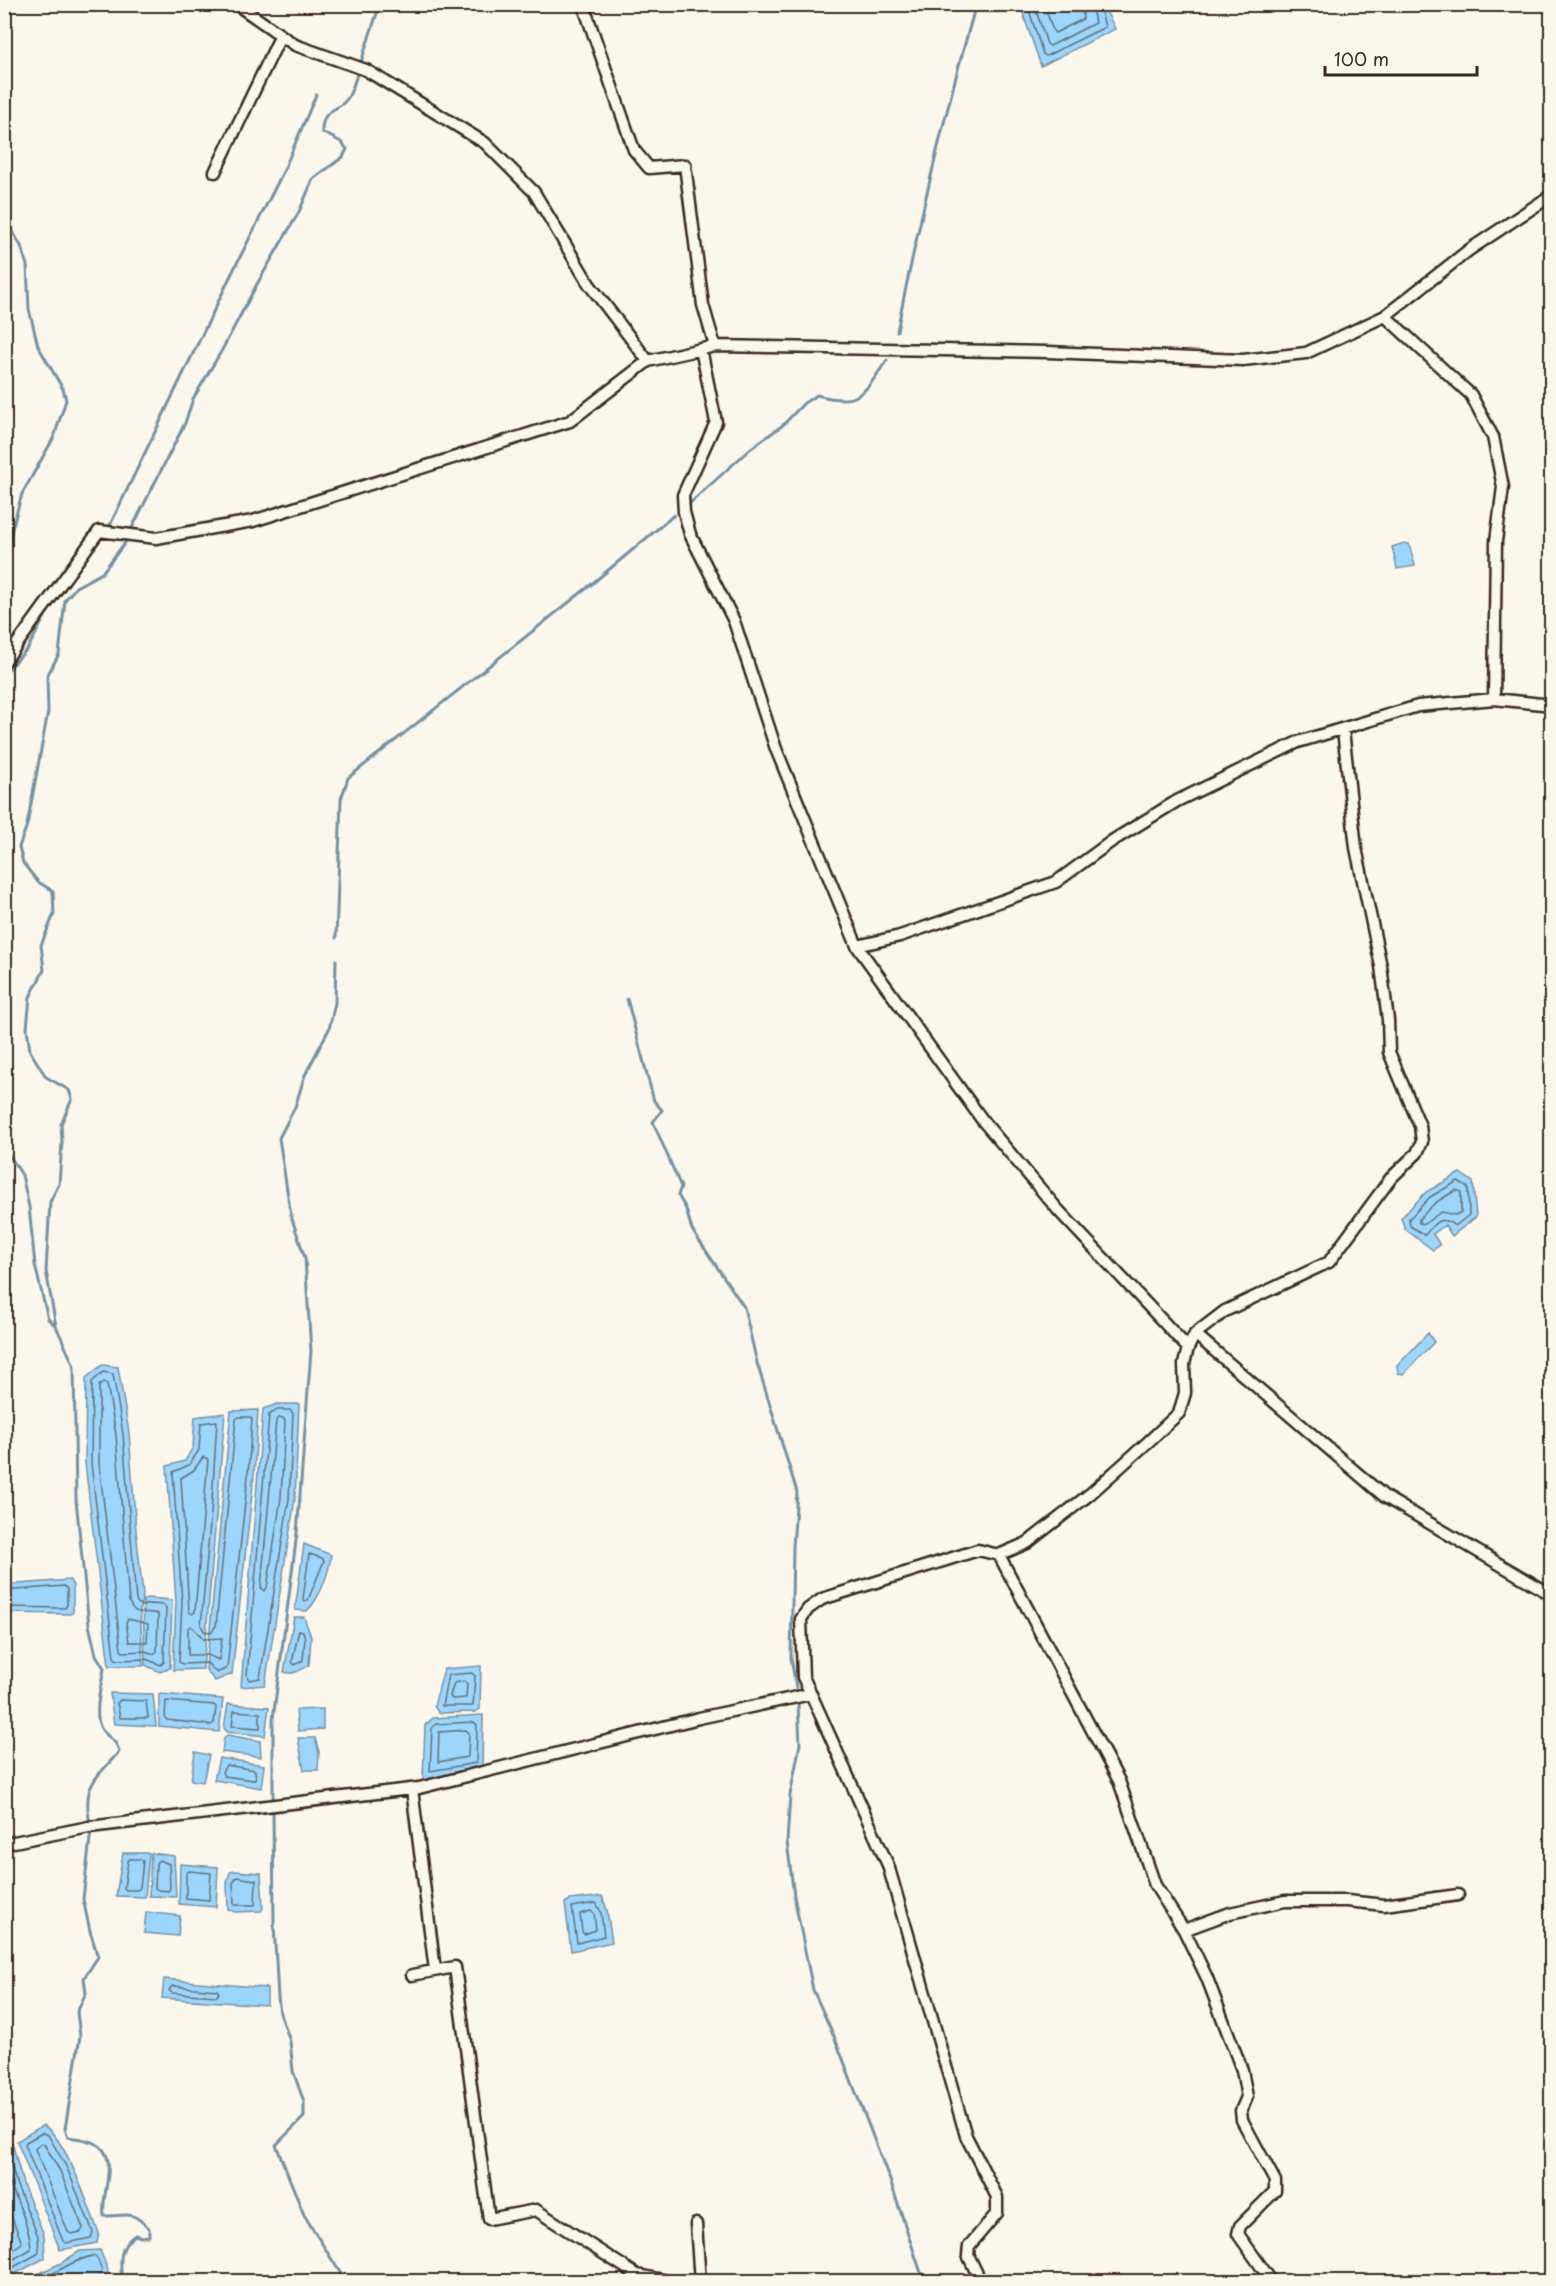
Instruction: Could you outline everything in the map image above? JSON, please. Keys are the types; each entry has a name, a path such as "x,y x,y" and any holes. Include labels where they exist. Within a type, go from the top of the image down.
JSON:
{"street":[{"path":"236,4 295,45 366,70 485,142 534,192 589,284 648,361"},
{"path":"583,4 633,150 649,168 685,165 703,305 715,346"},
{"path":"215,172 281,35"},
{"path":"4,662 99,531 156,538 264,517 570,421 648,361 715,346 1036,351 1243,360 1306,353 1385,316 1469,250 1551,195"},
{"path":"1385,316 1471,395 1493,437 1503,487 1496,541 1494,699"},
{"path":"701,349 716,422 683,495 684,512 690,534 734,621 776,749 856,946 983,1121 1059,1211 1188,1348"},
{"path":"856,946 900,936 1056,882 1112,841 1177,801 1298,742 1418,706 1494,699 1551,705"},
{"path":"981,2282 968,2255 969,2246 998,2213 997,2197 966,2136 888,1865 803,1677 801,1619 808,1609 822,1599 978,1550 999,1555 1027,1543 1090,1494 1179,1413 1185,1393 1184,1364 1195,1334 1225,1311 1329,1262 1391,1178 1417,1153 1422,1142 1420,1126 1389,1052 1388,1020 1381,966 1356,848 1343,730"},
{"path":"1195,1334 1385,1497 1551,1595"},
{"path":"999,1555 1119,1781 1155,1885 1184,1930 1207,1978 1242,2070 1247,2097 1241,2111 1242,2120 1275,2181 1275,2191 1240,2226 1239,2234 1247,2249 1272,2282"},
{"path":"4,1844 93,1827 412,1789 811,1694"},
{"path":"412,1789 435,1970"},
{"path":"1184,1930 1230,1913 1285,1901 1347,1901 1384,1905 1458,1895"},
{"path":"412,1975 455,1967 489,2219 536,2210 638,2275 674,2282"},
{"path":"696,2224 700,2282"}],"water":[{"path":"1020,5 1103,5 1115,29 1041,66"},
{"path":"1404,543 1409,544 1415,566 1397,569 1392,547"},
{"path":"1460,1173 1473,1182 1476,1217 1452,1236 1445,1225 1433,1234 1440,1245 1433,1250 1405,1229 1401,1218 1426,1192"},
{"path":"1428,1333 1434,1342 1404,1374 1398,1373 1397,1366"},
{"path":"102,1365 118,1367 129,1433 143,1595 140,1608 143,1666 109,1666 85,1463 86,1378"},
{"path":"277,1404 299,1404 295,1499 265,1685 241,1687 263,1409"},
{"path":"258,1410 254,1475 232,1674 215,1681 206,1670 231,1411"},
{"path":"225,1413 203,1669 173,1670 176,1602 167,1466 185,1461 193,1447 195,1417"},
{"path":"304,1544 331,1555 323,1585 307,1611 295,1610"},
{"path":"70,1580 73,1586 73,1612 70,1614 5,1613 5,1585"},
{"path":"147,1598 172,1600 170,1668 160,1672 145,1665 143,1601"},
{"path":"294,1617 304,1617 311,1637 309,1665 297,1672 288,1673 284,1672"},
{"path":"481,1666 480,1709 475,1712 439,1713 434,1706 444,1669"},
{"path":"110,1693 153,1694 156,1726 114,1724"},
{"path":"159,1694 223,1699 219,1732 159,1726"},
{"path":"228,1704 269,1707 265,1736 227,1732 224,1728"},
{"path":"323,1709 323,1729 298,1731 296,1710"},
{"path":"483,1715 482,1768 423,1780 425,1725 433,1718"},
{"path":"227,1735 260,1741 261,1757 222,1752 224,1738"},
{"path":"298,1738 315,1738 319,1752 318,1770 304,1770"},
{"path":"195,1752 209,1755 203,1782 191,1780"},
{"path":"219,1758 264,1765 261,1788 214,1780"},
{"path":"123,1853 149,1853 145,1897 116,1896"},
{"path":"151,1853 174,1856 176,1897 149,1896"},
{"path":"180,1864 218,1867 216,1907 179,1904"},
{"path":"230,1872 261,1873 263,1908 261,1911 235,1912 228,1909 227,1883"},
{"path":"602,1896 607,1910 612,1942 571,1951 565,1903 570,1900"},
{"path":"146,1912 180,1916 178,1936 144,1933"},
{"path":"164,1979 267,1988 267,2005 162,1998"},
{"path":"43,2125 60,2144 76,2174 99,2233 97,2243 60,2250 17,2141"},
{"path":"12,2142 23,2184 44,2235 45,2258 11,2276 4,2272 4,2144"},
{"path":"100,2250 108,2270 107,2277 97,2281 23,2281 80,2251"}],"waterway":[{"path":"360,65 380,4"},
{"path":"897,331 933,167 976,4"},
{"path":"131,530 185,423 193,399 299,212 313,179 343,157 347,149 341,142 322,132 323,124 328,114 347,99 358,71"},
{"path":"110,525 283,172 316,95"},
{"path":"4,216 21,246 27,265 29,309 38,346 63,389 66,400 54,437 22,494 11,532 4,596"},
{"path":"688,505 750,449 783,425 804,403 817,395 843,399 860,394 887,360"},
{"path":"336,938 341,799 348,778 587,588 674,515"},
{"path":"75,572 103,536"},
{"path":"90,1824 89,1791 97,1776 119,1752 115,1742 99,1724 98,1700 104,1668 96,1655 89,1625 76,1500 74,1366 56,1326 46,1271 50,1202 59,1184 61,1124 72,1099 69,1090 46,1077 30,1051 27,1028 30,997 44,970 41,945 54,914 53,891 38,882 23,863 19,847 27,825 48,712 47,676 59,654 65,600 76,587 102,573 127,540"},
{"path":"4,674 28,648 50,607"},
{"path":"273,1802 273,1719 297,1533 311,1351 305,1258 291,1216 279,1138 295,1107 305,1075 329,1029 335,1003 336,960"},
{"path":"627,999 654,1101 662,1110 653,1122 681,1187 678,1195 686,1209 692,1230 744,1307 757,1363 797,1492 793,1547 791,1658 797,1693"},
{"path":"4,1147 22,1175 29,1207 35,1265 48,1319 55,1325"},
{"path":"798,1704 800,1744 790,1795 787,1842 794,1896 813,1990 834,2036 891,2183 924,2282"},
{"path":"273,1808 274,1925 278,1997 280,2013 290,2041 293,2071 304,2102 304,2117 276,2145 304,2215 346,2282"},
{"path":"91,1830 83,1899 98,1957 84,1978 86,1993 77,2012 80,2036 65,2129 68,2137 92,2142 106,2155 108,2174 104,2216 132,2216 149,2228 149,2236 135,2235 123,2250 121,2256 122,2282"}]}
